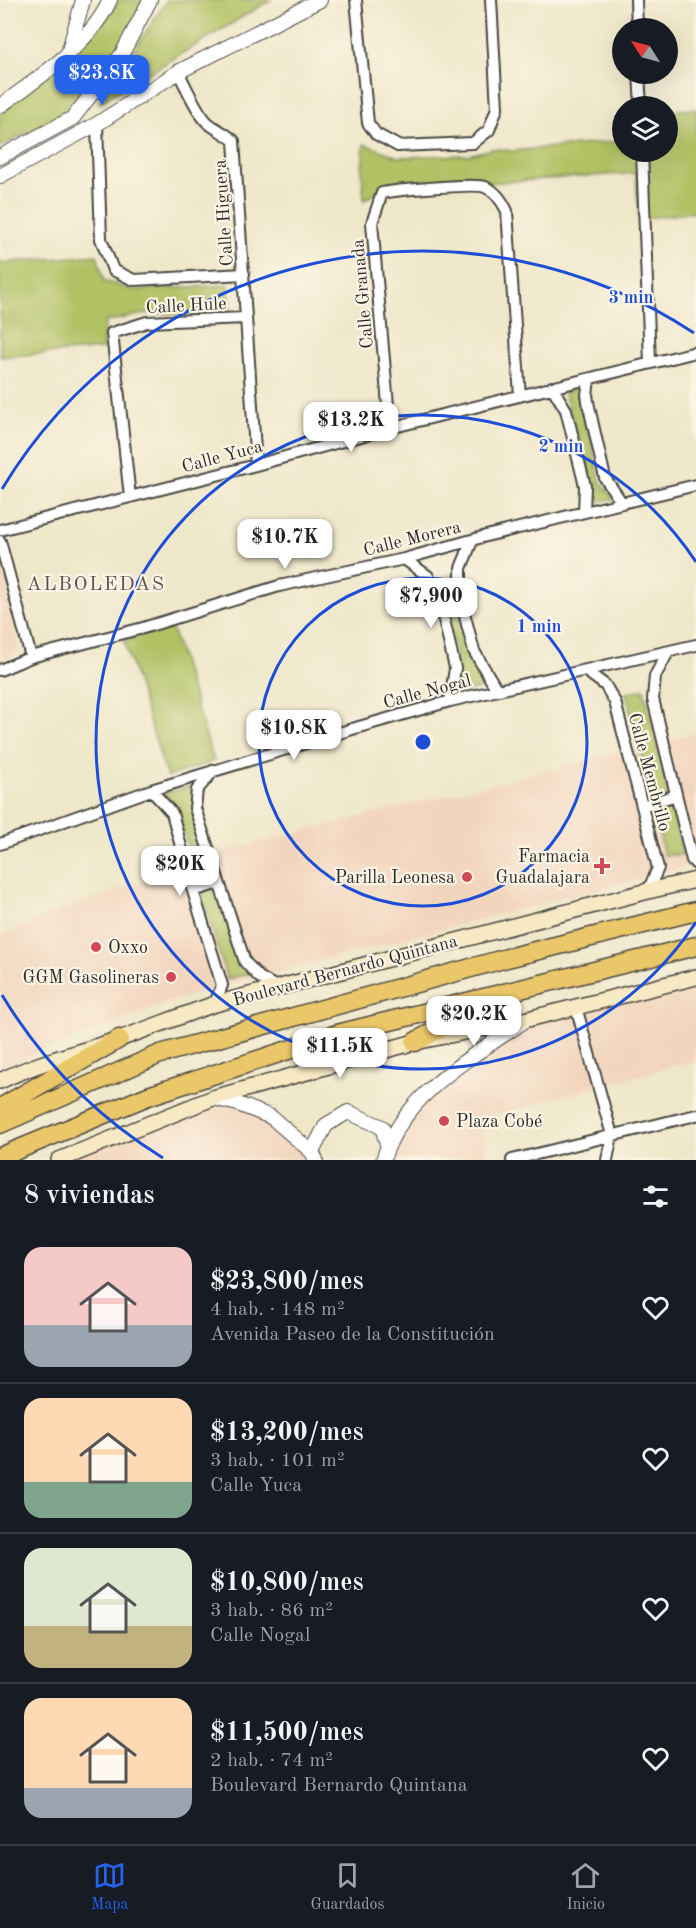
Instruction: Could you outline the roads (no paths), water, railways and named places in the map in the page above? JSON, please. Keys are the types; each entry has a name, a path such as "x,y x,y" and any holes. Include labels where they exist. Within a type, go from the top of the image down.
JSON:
{"main road":[{"name":"Boulevard Bernardo Quintana","path":"0,1081 43,1063 215,1005 696,880"},
{"name":"Boulevard Bernardo Quintana","path":"0,1124 160,1054 495,961 696,911"},
{"path":"0,1157 148,1095 337,1034 696,946"},
{"path":"59,1160 213,1098 415,1042 528,1019 696,977"},
{"path":"415,1042 453,1021 548,991 557,981"},
{"path":"0,1108 119,1039"}],"street":[{"path":"67,56 83,0"},
{"path":"0,106 67,56 105,12 111,0"},
{"path":"0,157 73,118 122,54 150,0"},
{"path":"0,176 97,124 178,72 320,0"},
{"path":"356,0 368,123 376,134 398,146 473,142 489,130 497,108 491,0"},
{"path":"636,0 637,18"},
{"name":"Calle Higuera","path":"97,124 101,238 113,270 134,280 244,274 234,141 205,120 178,72"},
{"path":"642,162 650,362"},
{"name":"Calle Granada","path":"390,428 372,223 382,193 401,189 484,186 498,196 507,211 520,396"},
{"path":"244,274 246,318"},
{"name":"Calle Hule","path":"130,497 112,333 147,322 246,318 256,465"},
{"name":"Calle Yuca","path":"0,530 256,465 390,428 696,352"},
{"path":"589,379 589,406 605,478 622,503"},
{"path":"552,387 566,410 585,486 584,512"},
{"name":"Calle Morera","path":"0,670 31,657 143,628 279,586 404,559 696,485"},
{"path":"0,541 31,657"},
{"path":"472,541 461,568 461,601 474,651 497,690"},
{"path":"404,559 428,576 442,611 455,668 450,701"},
{"name":"Calle Nogal","path":"0,843 214,770 450,701 696,645"},
{"name":"Calle Membrillo","path":"668,652 655,676 653,699 692,860 696,864"},
{"name":"Calle Membrillo","path":"586,670 605,685 615,702 658,868 648,891"},
{"path":"214,770 197,790 195,808 245,962 259,976 278,988"},
{"path":"152,790 172,813 222,986 215,1005"},
{"path":"642,806 676,795"},
{"path":"193,891 219,883"},
{"path":"576,1007 612,1135 607,1160"},
{"path":"382,1160 387,1144 409,1113 440,1079 528,1019"},
{"path":"213,1098 238,1104 271,1117 314,1156 326,1125 348,1112 382,1127 387,1144"},
{"path":"512,1160 696,1115"}],"place":[{"name":"Farmacia Guadalajara","path":"602,866"},
{"name":"Parilla Leonesa","path":"467,877"},
{"name":"Oxxo","path":"96,947"},
{"name":"GGM Gasolineras","path":"171,977"},
{"name":"Plaza Cobé","path":"444,1121"}],"district":[{"name":"ALBOLEDAS","path":"96,583"}]}
